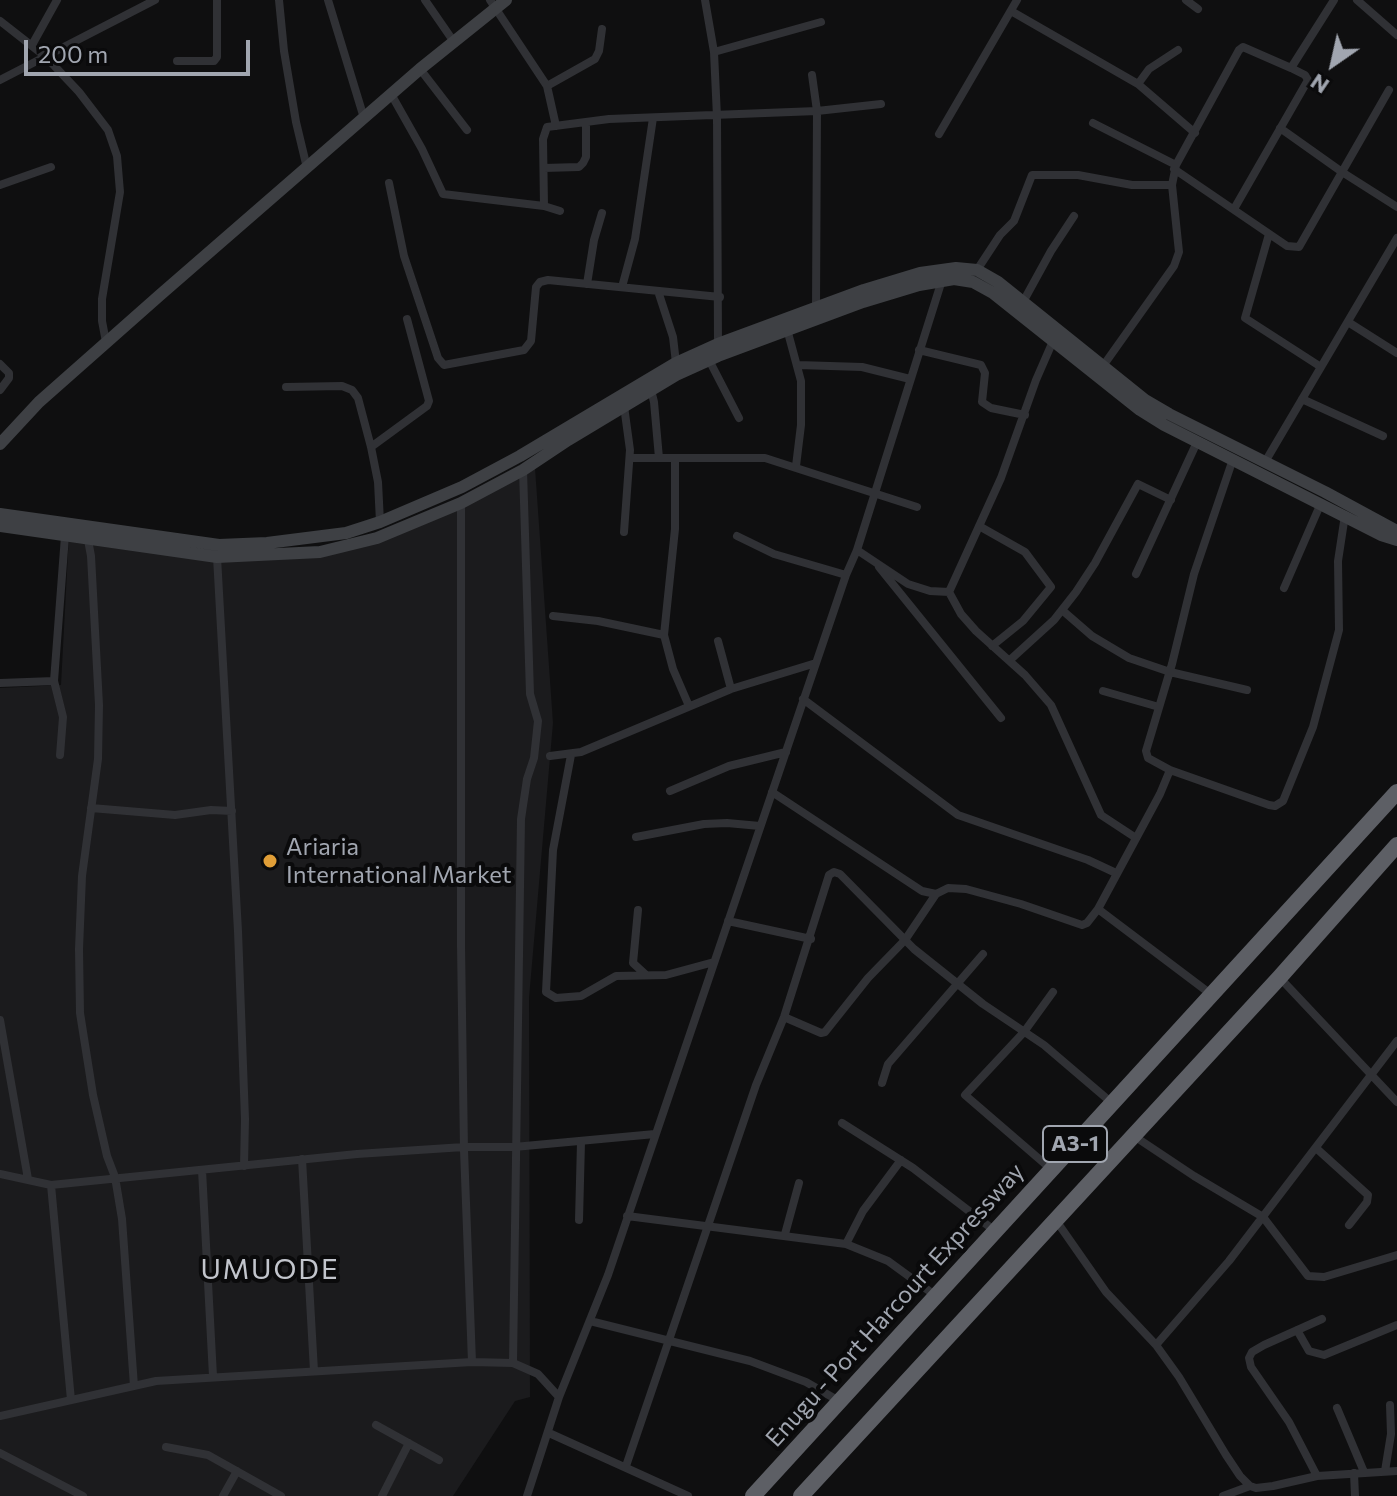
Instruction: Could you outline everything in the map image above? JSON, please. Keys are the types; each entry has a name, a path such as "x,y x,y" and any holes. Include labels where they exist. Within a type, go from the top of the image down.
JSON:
{"highway":[{"name":"Enugu - Port Harcourt Expressway","path":"753,1496 1397,792"},
{"name":"A3-1","path":"801,1496 1279,978 1397,845"}],"main road":[{"path":"0,444 39,402 106,342 497,3"},
{"path":"0,514 219,545 346,533 462,487 676,363 718,344 864,290 943,268 977,270 998,282 1145,400 1397,531"},
{"path":"0,526 217,557 320,552 377,538 461,503 523,470 676,375 787,329 863,302 942,280 973,282 993,293 1140,410 1197,442 1381,535 1397,540"}],"street":[{"path":"32,45 57,0"},
{"path":"0,80 155,0"},
{"path":"177,61 214,61 217,57 217,0"},
{"path":"279,0 284,51 307,168"},
{"path":"328,0 364,118"},
{"path":"425,0 454,42"},
{"path":"705,0 714,52 717,117 718,344"},
{"path":"939,134 1017,0"},
{"path":"1186,0 1198,9"},
{"path":"1291,68 1334,0"},
{"path":"1357,0 1397,35"},
{"path":"497,3 547,86 556,126"},
{"path":"1011,11 1138,84 1195,133"},
{"path":"0,21 46,57 79,92 108,130 117,156 120,192 102,299 106,342"},
{"path":"714,52 821,22"},
{"path":"547,86 595,59 602,29"},
{"path":"1103,366 1174,266 1179,252 1172,185 1175,167 1239,50 1249,48 1305,75 1308,80 1234,209"},
{"path":"1138,84 1149,69 1178,50"},
{"path":"420,69 467,130"},
{"path":"812,75 817,111 816,307"},
{"path":"1093,123 1175,167 1287,246 1299,247 1389,90"},
{"path":"391,94 443,194 544,206 560,211"},
{"path":"544,206 544,133 547,127 653,118 817,111 881,104"},
{"path":"622,287 635,239 653,118"},
{"path":"544,168 579,167 583,163 586,157 586,122"},
{"path":"1280,128 1397,207"},
{"path":"0,185 51,167"},
{"path":"977,270 1000,235 1014,221 1032,175 1078,175 1132,185 1172,185"},
{"path":"389,183 404,256 438,358 444,365 524,350 531,341 536,287 548,280 720,297"},
{"path":"587,284 602,213"},
{"path":"1023,302 1074,216"},
{"path":"1269,234 1245,318 1321,367"},
{"path":"1265,462 1397,238"},
{"path":"527,1496 857,550 942,280"},
{"path":"658,291 673,337 676,363"},
{"path":"371,447 427,406 429,401 407,319"},
{"path":"1348,322 1397,353"},
{"path":"787,329 801,381 801,425 796,466"},
{"path":"949,592 1001,478 1053,341"},
{"path":"919,350 981,365 985,373 982,402 991,408 1025,415"},
{"path":"709,360 739,418"},
{"path":"0,364 9,373 0,390"},
{"path":"798,365 862,367 910,379"},
{"path":"286,387 342,386 352,390 358,398 378,482 380,522"},
{"path":"645,393 652,394 654,402 659,458"},
{"path":"1302,399 1383,436"},
{"path":"624,406 630,458 624,532"},
{"path":"1136,574 1197,442"},
{"path":"630,458 754,457 796,466 843,485 917,507"},
{"path":"675,458 675,529 664,635 673,669 689,706"},
{"path":"1233,459 1194,574 1146,755 1170,770 1269,805 1275,806 1283,801 1313,727 1339,630 1338,561 1345,515"},
{"path":"513,1363 521,819 538,721 530,694 523,470"},
{"path":"1010,660 1062,610 1095,563 1140,482 1171,500"},
{"path":"461,503 464,1147 472,1362"},
{"path":"1284,588 1321,503"},
{"path":"979,526 1025,552 1051,587 1023,621 992,646"},
{"path":"60,755 63,717 54,681 65,536"},
{"path":"737,536 774,554 846,575"},
{"path":"88,540 99,705 98,759 82,876 80,1013 93,1095 115,1177 122,1219 134,1386"},
{"path":"857,550 908,584 930,591 949,592"},
{"path":"217,557 232,811 245,1119 244,1166"},
{"path":"879,567 1001,718"},
{"path":"949,592 961,614 1010,660 1051,705 1101,815 1136,838"},
{"path":"1062,610 1111,649 1170,672 1247,690"},
{"path":"553,616 598,621 664,635"},
{"path":"718,641 731,689"},
{"path":"550,756 571,755 731,689 816,663"},
{"path":"0,683 54,681"},
{"path":"1103,691 1159,707"},
{"path":"803,699 958,815 1088,860 1116,873"},
{"path":"670,791 729,766 786,752"},
{"path":"571,755 553,850 546,992 556,998 581,996 616,976 645,974"},
{"path":"784,1017 825,1032 868,978 905,940 936,894 948,888 966,889 1082,925 1087,923 1098,909 1170,770"},
{"path":"772,792 922,891 936,894"},
{"path":"91,808 175,815 211,810 232,811"},
{"path":"636,837 704,824 760,826"},
{"path":"626,1466 756,1085 811,939 827,880 834,872 840,874 905,940 1112,1103"},
{"path":"1098,909 1212,995"},
{"path":"638,910 633,963 645,974 654,977 666,975 714,962"},
{"path":"728,921 811,939"},
{"path":"882,1083 888,1064 983,954"},
{"path":"1279,978 1397,1102"},
{"path":"1052,1170 965,1095 1024,1032 1053,992"},
{"path":"0,1020 28,1179"},
{"path":"1156,1345 1219,1273 1397,1041"},
{"path":"842,1123 901,1160 995,1231"},
{"path":"0,1174 51,1185 302,1159 464,1147 514,1147 655,1134"},
{"path":"1133,1136 1263,1217 1302,1270 1314,1278 1397,1255"},
{"path":"579,1220 581,1142"},
{"path":"1316,1148 1368,1195 1367,1202 1349,1225"},
{"path":"302,1159 314,1371"},
{"path":"846,1244 863,1211 901,1160"},
{"path":"202,1170 213,1376"},
{"path":"785,1234 799,1183"},
{"path":"51,1185 71,1400"},
{"path":"627,1216 846,1244 888,1261 936,1296"},
{"path":"1055,1218 1106,1292 1156,1345 1226,1455 1250,1486 1273,1486 1317,1476 1397,1471"},
{"path":"1317,1476 1289,1422 1251,1367 1249,1358 1252,1352 1322,1319"},
{"path":"590,1321 750,1361 806,1382 840,1401"},
{"path":"1297,1330 1309,1351 1324,1355 1397,1325"},
{"path":"0,1416 144,1382 472,1362 513,1363 538,1374 559,1397"},
{"path":"1385,1471 1391,1434 1390,1405"},
{"path":"1337,1408 1359,1473 1355,1496"},
{"path":"376,1425 439,1460"},
{"path":"549,1433 688,1496"},
{"path":"382,1496 409,1443"},
{"path":"166,1447 208,1455 281,1496"},
{"path":"0,1453 83,1496"},
{"path":"223,1496 237,1471"},
{"path":"1223,1496 1250,1486"}],"shaded area":[{"name":"Ariaria International Market","path":"535,468 553,723 529,998 530,1397 515,1401 453,1496 0,1496 0,688 61,685 69,534 256,554 351,549"}],"place":[{"name":"Ariaria International Market","path":"270,861"}],"district":[{"name":"UMUODE","path":"270,1270"}]}
